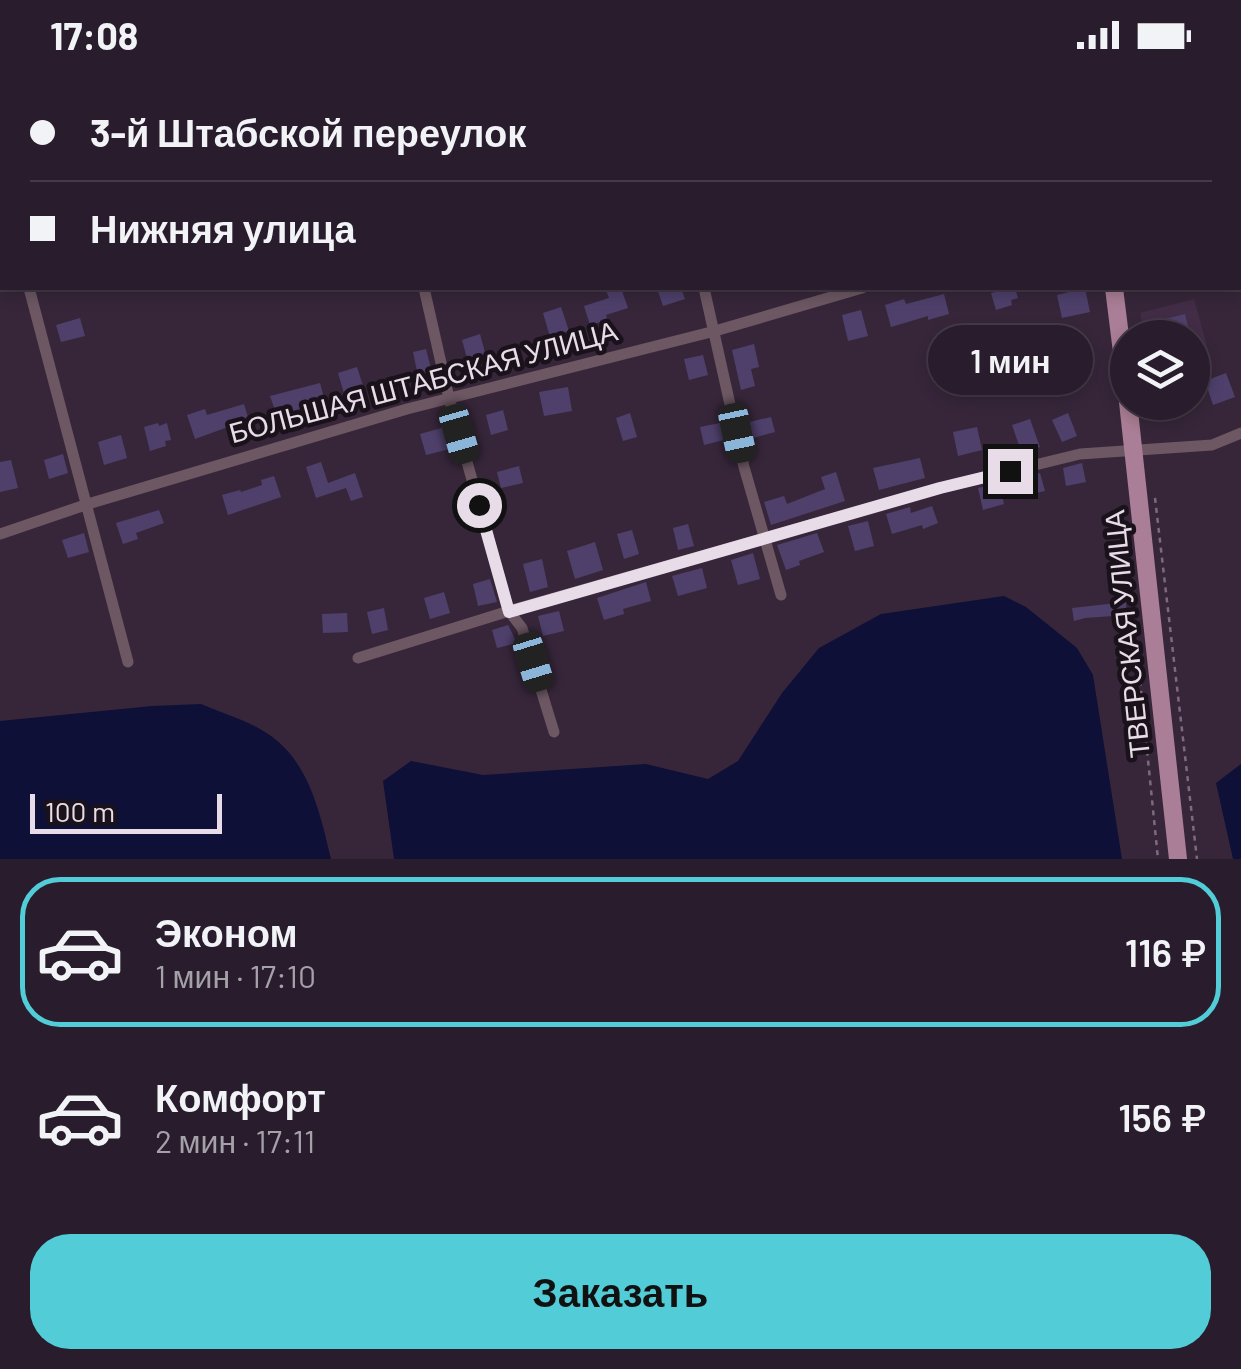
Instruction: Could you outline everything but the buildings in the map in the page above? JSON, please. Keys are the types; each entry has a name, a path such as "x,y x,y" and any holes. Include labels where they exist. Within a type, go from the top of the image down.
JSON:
{"main road":[{"name":"ТВЕРСКАЯ УЛИЦА","path":"1114,290 1118,320"},
{"name":"ТВЕРСКАЯ УЛИЦА","path":"1130,420 1178,859"}],"street":[{"path":"31,290 128,662"},
{"path":"424,290 449,398 509,612 522,628 554,732"},
{"path":"705,290 744,467 781,595"},
{"name":"БОЛЬШАЯ ШТАБСКАЯ УЛИЦА","path":"0,534 407,408 715,331 855,290"},
{"path":"358,658 940,488 1080,454 1212,445 1241,433"}],"path":[{"path":"1154,488 1196,859"},
{"path":"1139,671 1158,859"}],"shaded area":[{"path":"1194,299 1200,320 1141,320 1140,313"},
{"path":"1004,596 1026,607 1077,648 1093,675 1122,859 394,859 383,781 411,761 483,775 646,764 708,779 738,761 782,693 819,648 881,614"},
{"path":"201,704 258,728 292,757 310,788 331,859 0,859 0,721"},
{"path":"1241,764 1241,859 1233,859 1216,783"}],"route":[{"path":"479,505 509,612 1010,471"}]}
